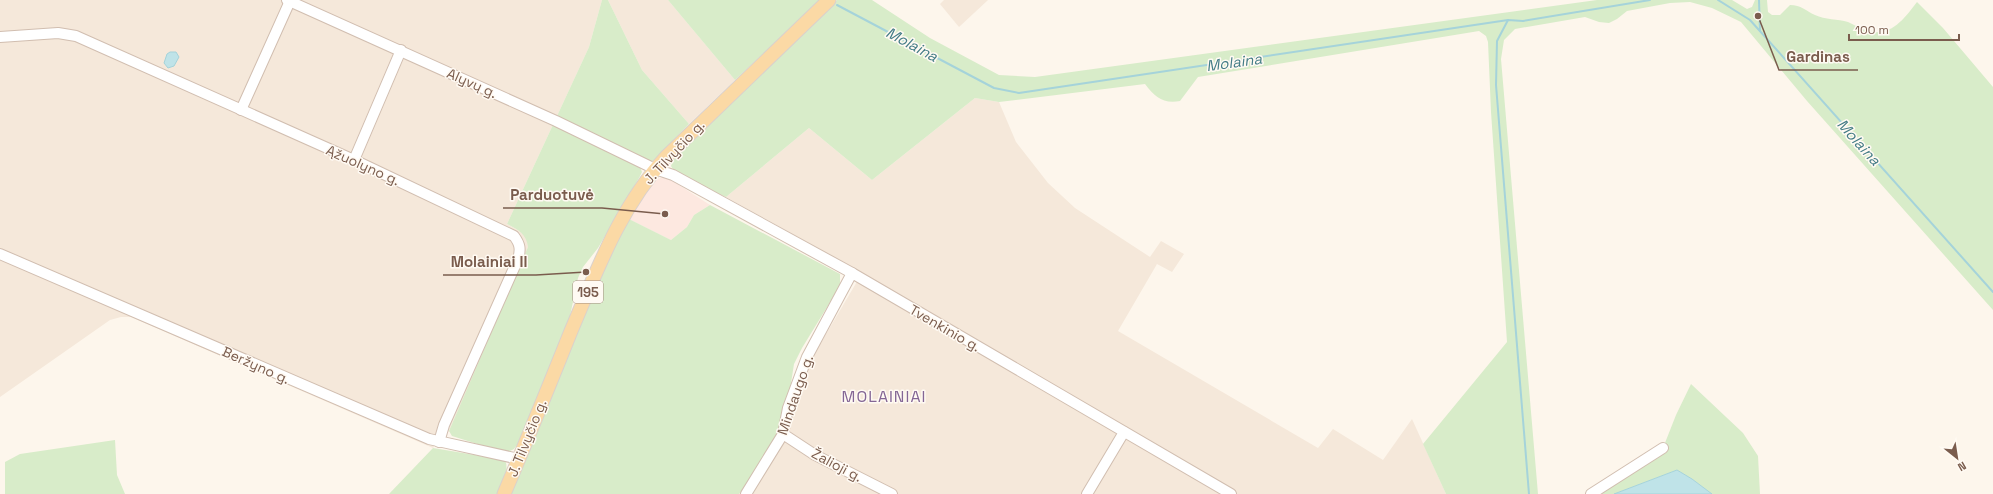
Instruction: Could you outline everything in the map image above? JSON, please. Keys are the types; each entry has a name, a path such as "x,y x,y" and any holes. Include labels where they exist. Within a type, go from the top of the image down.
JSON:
{"main road":[{"name":"J. Tilvyčio g.","path":"504,494 608,244 632,202 655,169 714,109 829,0"}],"street":[{"name":"Alyvų g.","path":"289,1 401,50 556,121 655,169"},
{"path":"241,110 289,1"},
{"name":"Ąžuolyno g.","path":"0,37 58,33 76,36 354,160 514,236 519,242 520,249 518,259 444,425 439,442"},
{"path":"354,160 401,50"},
{"name":"Tvenkinio g.","path":"655,169 672,175 852,273 1231,494"},
{"name":"Beržyno g.","path":"0,254 375,416 439,442 519,459"},
{"name":"Mindaugo g.","path":"746,494 783,434 788,408 807,357 852,273"},
{"path":"1087,494 1124,432"},
{"name":"Žalioji g.","path":"783,434 815,455 892,494"},
{"path":"1591,494 1663,448"}],"shaded area":[{"path":"0,0 602,0 589,47 507,224 523,233 527,240 528,247 525,258 449,431 433,448 131,317 121,317 110,320 0,397"},
{"path":"608,0 668,0 735,80 689,124 642,70"},
{"path":"944,0 988,0 959,27 940,4"},
{"path":"975,98 999,102 1016,142 1048,183 1075,208 1150,257 1161,241 1184,254 1172,272 1157,264 1118,331 1318,448 1333,429 1383,460 1412,419 1446,494 739,494 783,434 812,358 862,273 726,197 809,128 872,180"},
{"path":"664,177 668,178 710,205 694,215 687,227 671,240 627,218 654,180"}],"green space":[{"path":"602,0 608,0 642,70 689,124 653,161 643,160 633,162 640,167 642,172 598,248 583,267 578,278 570,316 519,442 514,449 506,453 452,436 449,431 528,247 523,235 518,230 507,224 589,47"},
{"path":"668,0 821,0 735,80"},
{"path":"837,0 872,0 930,38 999,75 1035,77 1597,0 1732,0 1747,9 1752,7 1755,0 1767,0 1768,12 1772,15 1780,15 1790,5 1794,5 1819,17 1848,22 1865,30 1876,32 1890,29 1896,25 1907,15 1917,2 1943,28 1993,87 1993,310 1807,101 1741,22 1712,8 1690,2 1670,3 1627,11 1609,23 1599,22 1585,17 1515,29 1504,40 1501,59 1538,494 1446,494 1423,444 1507,342 1491,112 1488,42 1486,36 1479,31 1198,77 1180,101 1174,102 1164,100 1156,96 1145,84 999,102 975,98 872,180 809,128 726,197 676,174 671,166 674,158"},
{"path":"710,205 840,274 840,286 802,348 794,364 783,434 739,494 511,494 608,257 627,218 671,240 687,227 694,215"},
{"path":"1691,384 1743,433 1758,456 1760,494 1712,494 1677,470 1614,494 1591,494 1663,448 1676,415"},
{"path":"115,440 117,475 125,494 5,494 5,462 20,454"},
{"path":"433,448 505,460 507,468 506,473 498,494 389,494"}],"water":[{"path":"170,52 176,52 179,57 174,66 168,68 164,63 167,54"},
{"path":"1677,470 1712,494 1614,494"}],"waterway":[{"name":"Molaina","path":"837,5 994,88 1019,93 1508,20 1523,21 1650,0"},
{"name":"Molaina","path":"1718,0 1750,20 1993,292"},
{"path":"1759,0 1760,31"},
{"path":"1508,20 1497,41 1496,85 1529,494"}],"place":[{"name":"Gardinas","path":"1758,16"},
{"name":"Parduotuvė","path":"665,214"},
{"name":"Molainiai II","path":"586,272"}],"district":[{"name":"MOLAINIAI","path":"884,396"}]}
